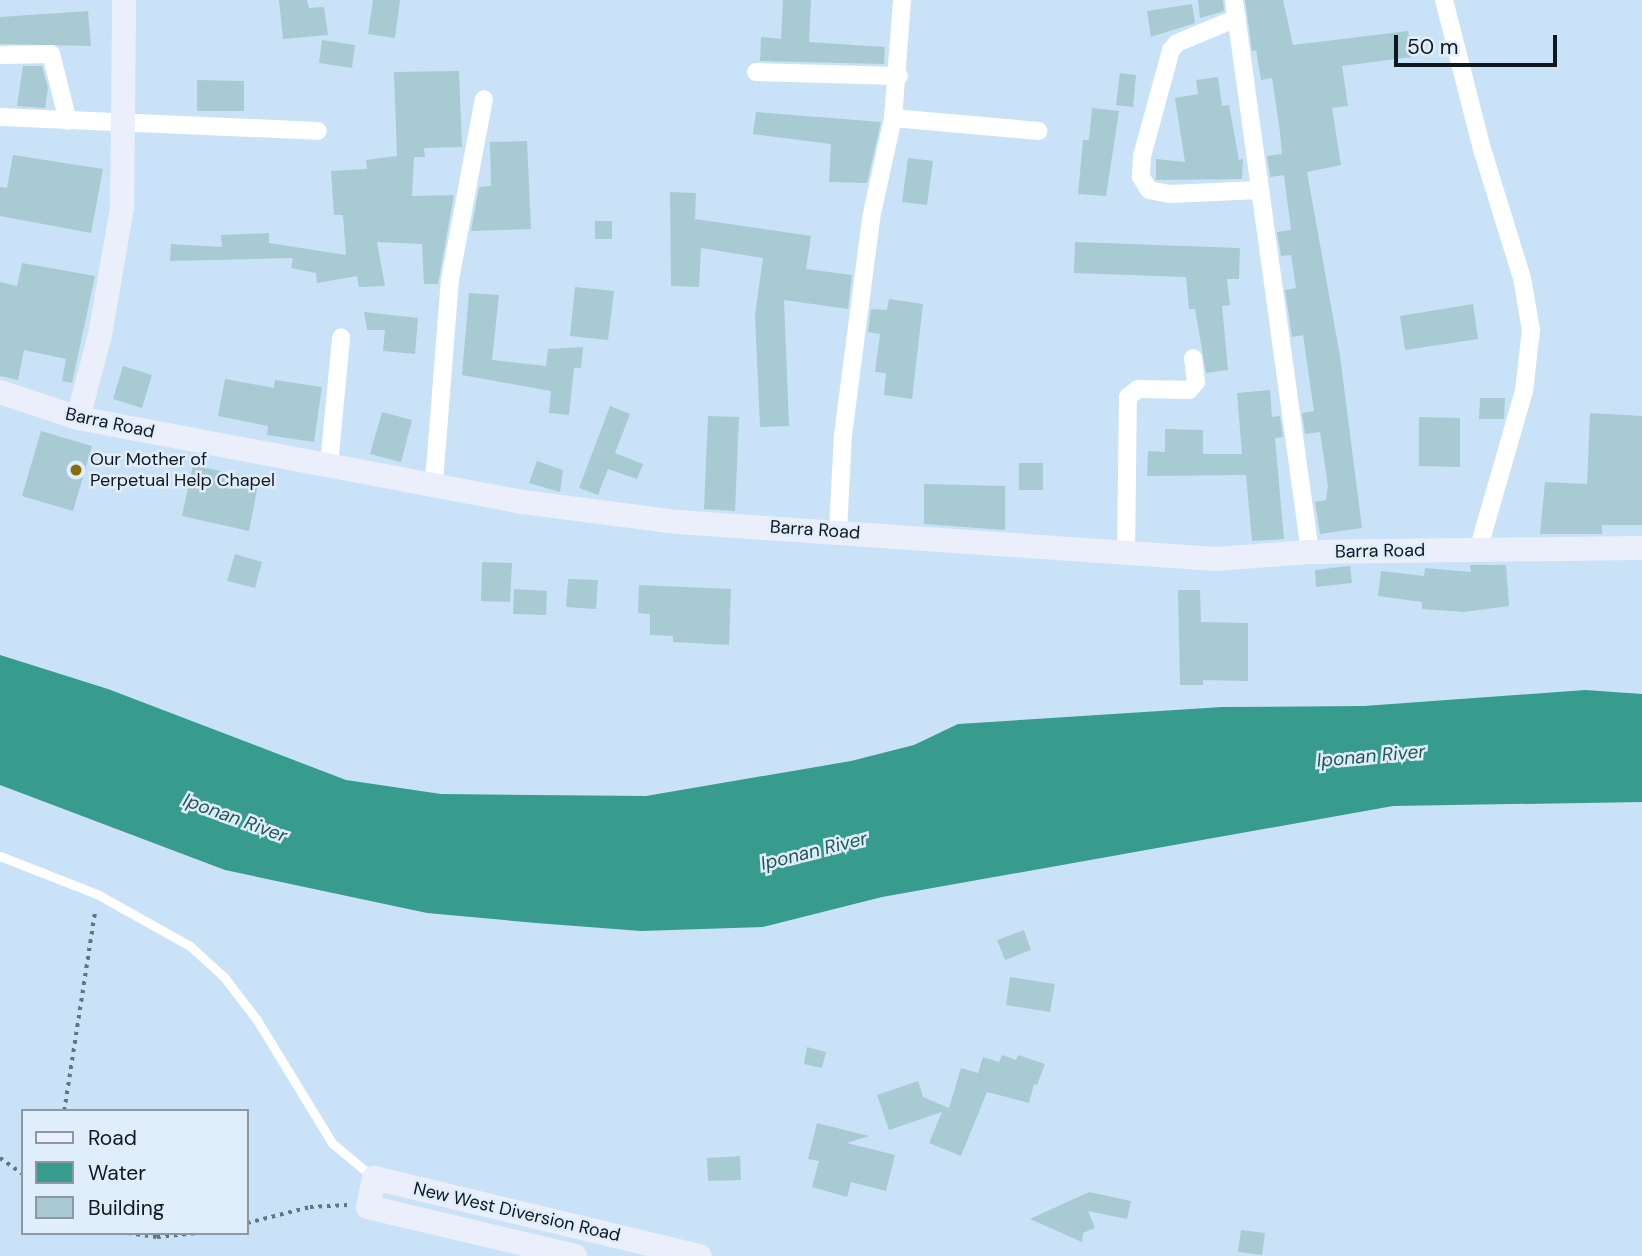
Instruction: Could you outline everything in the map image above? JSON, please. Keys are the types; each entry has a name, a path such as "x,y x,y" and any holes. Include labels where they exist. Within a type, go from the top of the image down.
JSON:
{"street":[{"path":"78,418 100,335 118,237 124,125 124,0"},
{"path":"838,530 843,435 871,218 893,118 899,76 902,0"},
{"path":"1444,0 1482,149 1522,278 1531,330 1524,391 1478,550"},
{"path":"1259,190 1170,194 1149,190 1141,177 1142,156 1171,50 1177,43 1236,9 1310,552"},
{"path":"4,55 51,54 68,121"},
{"path":"756,72 899,76"},
{"path":"434,482 450,280 484,99"},
{"path":"0,117 124,125 318,131"},
{"path":"893,118 1038,131"},
{"path":"329,465 341,338"},
{"path":"1126,555 1128,397 1138,389 1189,390 1196,382 1193,358"},
{"name":"Barra Road","path":"0,392 78,418 434,482 523,502 678,522 838,530 1126,555 1216,559 1310,552 1642,548"},
{"path":"368,1207 374,1178"},
{"name":"New West Diversion Road","path":"374,1178 700,1256"},
{"name":"New West Diversion Road","path":"368,1207 575,1256"}],"lane":[{"path":"0,856 97,894 190,946 224,977 271,1041 332,1143 374,1178"}],"path":[{"path":"64,1109 97,894"},
{"path":"0,1158 21,1173"},
{"path":"248,1223 310,1207 368,1207"},
{"path":"142,1235 178,1235"}],"water":[{"name":"Iponan River","path":"0,655 108,689 346,780 441,794 646,796 851,761 914,745 958,724 1222,707 1364,706 1585,690 1642,694 1642,802 1393,806 882,897 763,927 641,931 536,923 427,913 225,870 0,785"}],"building":[{"path":"279,0 307,0 309,8 324,7 328,35 283,39"},
{"path":"373,0 400,0 395,38 368,34"},
{"path":"783,0 811,0 809,42 885,47 884,64 760,61 761,37 781,39"},
{"path":"1198,0 1223,0 1224,11 1200,18"},
{"path":"1245,0 1283,0 1293,45 1408,31 1412,57 1342,66 1348,106 1332,108 1341,165 1307,172 1340,356 1362,528 1320,534 1315,502 1326,500 1328,486 1320,432 1305,434 1302,413 1314,411 1303,335 1292,337 1285,290 1296,288 1291,255 1281,256 1277,232 1291,230 1284,175 1270,177 1267,156 1282,154 1280,132 1272,78 1261,80 1256,50 1252,51"},
{"path":"1192,4 1195,23 1151,37 1147,11"},
{"path":"88,11 91,46 0,44 0,17"},
{"path":"322,40 355,45 352,68 319,63"},
{"path":"23,66 42,66 48,88 45,108 17,106"},
{"path":"459,71 462,147 424,148 425,157 414,157 412,196 454,195 438,284 424,284 422,244 377,242 385,286 359,287 357,276 317,283 316,273 291,268 293,258 170,261 171,244 222,247 221,235 269,233 269,243 346,255 343,215 334,215 331,171 367,169 366,160 397,156 394,72"},
{"path":"1120,73 1136,75 1133,107 1116,105"},
{"path":"1218,77 1222,106 1229,105 1239,160 1243,159 1242,179 1156,180 1156,159 1185,162 1175,98 1198,94 1196,80"},
{"path":"197,80 244,81 244,111 197,111"},
{"path":"1092,108 1119,111 1106,196 1078,194 1083,140 1089,140"},
{"path":"756,112 881,122 867,183 829,182 831,144 753,134"},
{"path":"527,141 531,229 471,231 479,187 491,186 490,142"},
{"path":"13,155 103,169 91,233 0,216 0,187 7,188"},
{"path":"908,158 933,161 927,205 902,202"},
{"path":"670,192 696,193 695,219 811,236 806,269 852,275 848,309 784,300 789,426 760,427 755,315 763,258 701,248 699,287 671,286"},
{"path":"595,221 612,221 612,239 595,239"},
{"path":"1075,242 1240,248 1239,279 1227,279 1230,305 1222,306 1228,370 1206,373 1195,309 1189,309 1186,277 1074,273"},
{"path":"22,263 95,276 72,383 62,381 66,359 24,350 18,380 0,376 0,282 17,286"},
{"path":"575,287 614,291 608,340 570,336"},
{"path":"469,293 499,295 492,360 546,366 548,349 583,347 581,368 574,368 569,415 549,413 551,391 462,375"},
{"path":"889,299 923,304 912,399 884,395 886,373 875,372 880,334 868,332 871,309 887,310"},
{"path":"1473,304 1478,339 1405,350 1400,316"},
{"path":"364,312 418,318 415,354 383,351 385,330 367,330"},
{"path":"123,366 152,375 142,408 113,399"},
{"path":"225,379 274,388 275,380 322,387 314,442 267,435 268,426 218,416"},
{"path":"1270,390 1272,417 1280,416 1283,437 1275,438 1284,539 1252,541 1246,475 1147,476 1148,451 1165,452 1165,429 1203,430 1203,454 1242,454 1237,393"},
{"path":"1480,398 1505,398 1504,419 1479,419"},
{"path":"610,406 630,414 615,453 643,464 637,479 608,469 598,495 579,488"},
{"path":"382,412 412,420 401,462 370,454"},
{"path":"1590,413 1642,416 1642,525 1602,525 1602,534 1540,534 1545,482 1587,484"},
{"path":"708,416 739,417 735,511 704,509"},
{"path":"1419,417 1460,418 1460,467 1419,466"},
{"path":"41,431 92,446 73,511 22,496"},
{"path":"537,461 563,470 560,492 529,483"},
{"path":"1019,463 1043,463 1043,490 1019,490"},
{"path":"193,465 259,480 249,531 182,516"},
{"path":"924,484 1005,486 1005,530 924,524"},
{"path":"235,554 262,562 255,588 227,581"},
{"path":"482,562 512,563 510,602 481,601"},
{"path":"1470,565 1506,565 1509,606 1464,612 1422,609 1422,602 1378,596 1381,571 1424,576 1425,568 1471,572"},
{"path":"1350,566 1352,583 1316,587 1315,570"},
{"path":"568,579 598,580 596,609 566,607"},
{"path":"639,585 731,589 729,645 673,642 673,636 650,635 650,614 638,613"},
{"path":"514,589 547,591 546,615 513,614"},
{"path":"1178,590 1200,590 1201,622 1248,623 1248,681 1203,680 1203,685 1180,685"},
{"path":"1024,930 1031,950 1005,960 997,940"},
{"path":"1010,977 1055,984 1050,1012 1006,1005"},
{"path":"807,1047 826,1052 822,1068 804,1064"},
{"path":"1002,1055 1016,1060 1018,1055 1045,1064 1037,1085 1034,1084 1029,1103 987,1092 961,1156 929,1143 942,1112 889,1130 877,1095 918,1081 923,1097 949,1108 961,1068 978,1073 983,1057 999,1062"},
{"path":"817,1123 869,1136 847,1143 895,1155 886,1191 851,1182 847,1197 812,1187 819,1161 808,1159"},
{"path":"740,1156 741,1180 708,1181 707,1158"},
{"path":"1089,1192 1131,1201 1127,1219 1088,1211 1095,1228 1083,1233 1082,1242 1030,1219"},
{"path":"1241,1230 1265,1233 1262,1255 1238,1252"}],"place":[{"name":"Our Mother of Perpetual Help Chapel","path":"76,470"}]}
